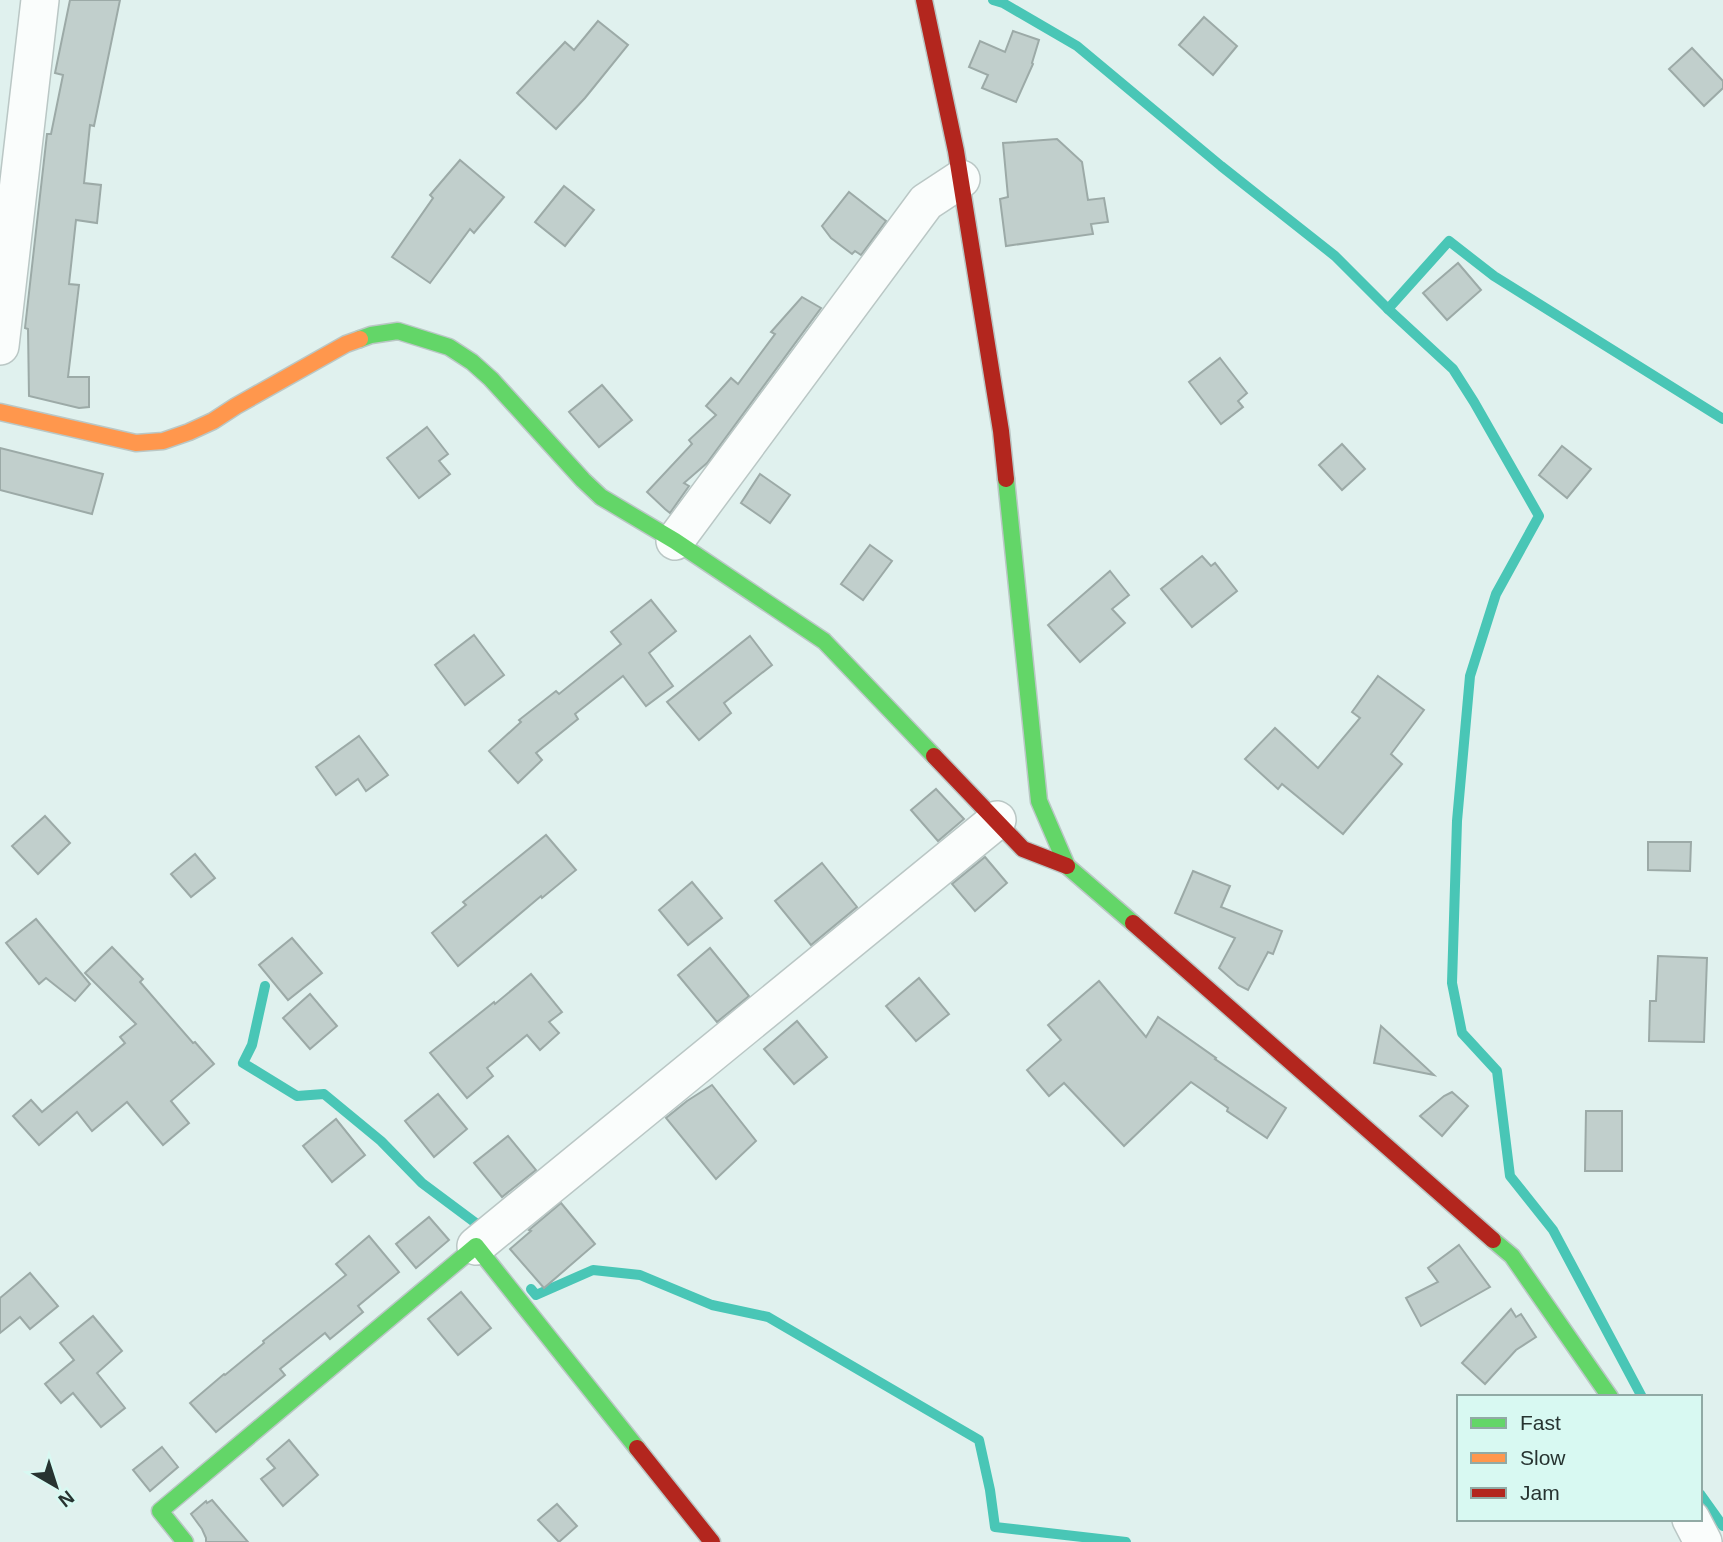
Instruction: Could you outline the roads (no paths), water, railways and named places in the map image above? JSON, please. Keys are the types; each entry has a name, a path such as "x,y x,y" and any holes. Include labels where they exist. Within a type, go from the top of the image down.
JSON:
{"street":[{"path":"0,346 40,0"},
{"path":"924,0 961,178 1001,431 1039,801 1067,866"},
{"path":"675,541 926,202 961,178"},
{"path":"0,412 136,443 163,441 213,421 346,344 371,335 398,331 449,347 491,379 601,497 675,541 824,641 1023,849 1067,866 1171,954 1511,1255 1608,1395"},
{"path":"185,1542 160,1511 476,1246 997,820"},
{"path":"476,1246 712,1542"},
{"path":"1692,1521 1703,1542"}],"waterway":[{"path":"993,0 1003,3 1077,46 1221,166 1335,256 1453,369 1539,516 1496,594 1470,676 1457,821 1452,983 1462,1033 1497,1071 1510,1176 1553,1230 1641,1395"},
{"path":"1388,309 1449,241 1494,276 1723,419"},
{"path":"265,986 252,1045 243,1063 297,1096 324,1094 381,1141 422,1183 483,1231"},
{"path":"531,1289 536,1295 593,1270 640,1275 712,1305 768,1317 979,1440 995,1527 1126,1542"},
{"path":"1702,1497 1723,1526"}]}
